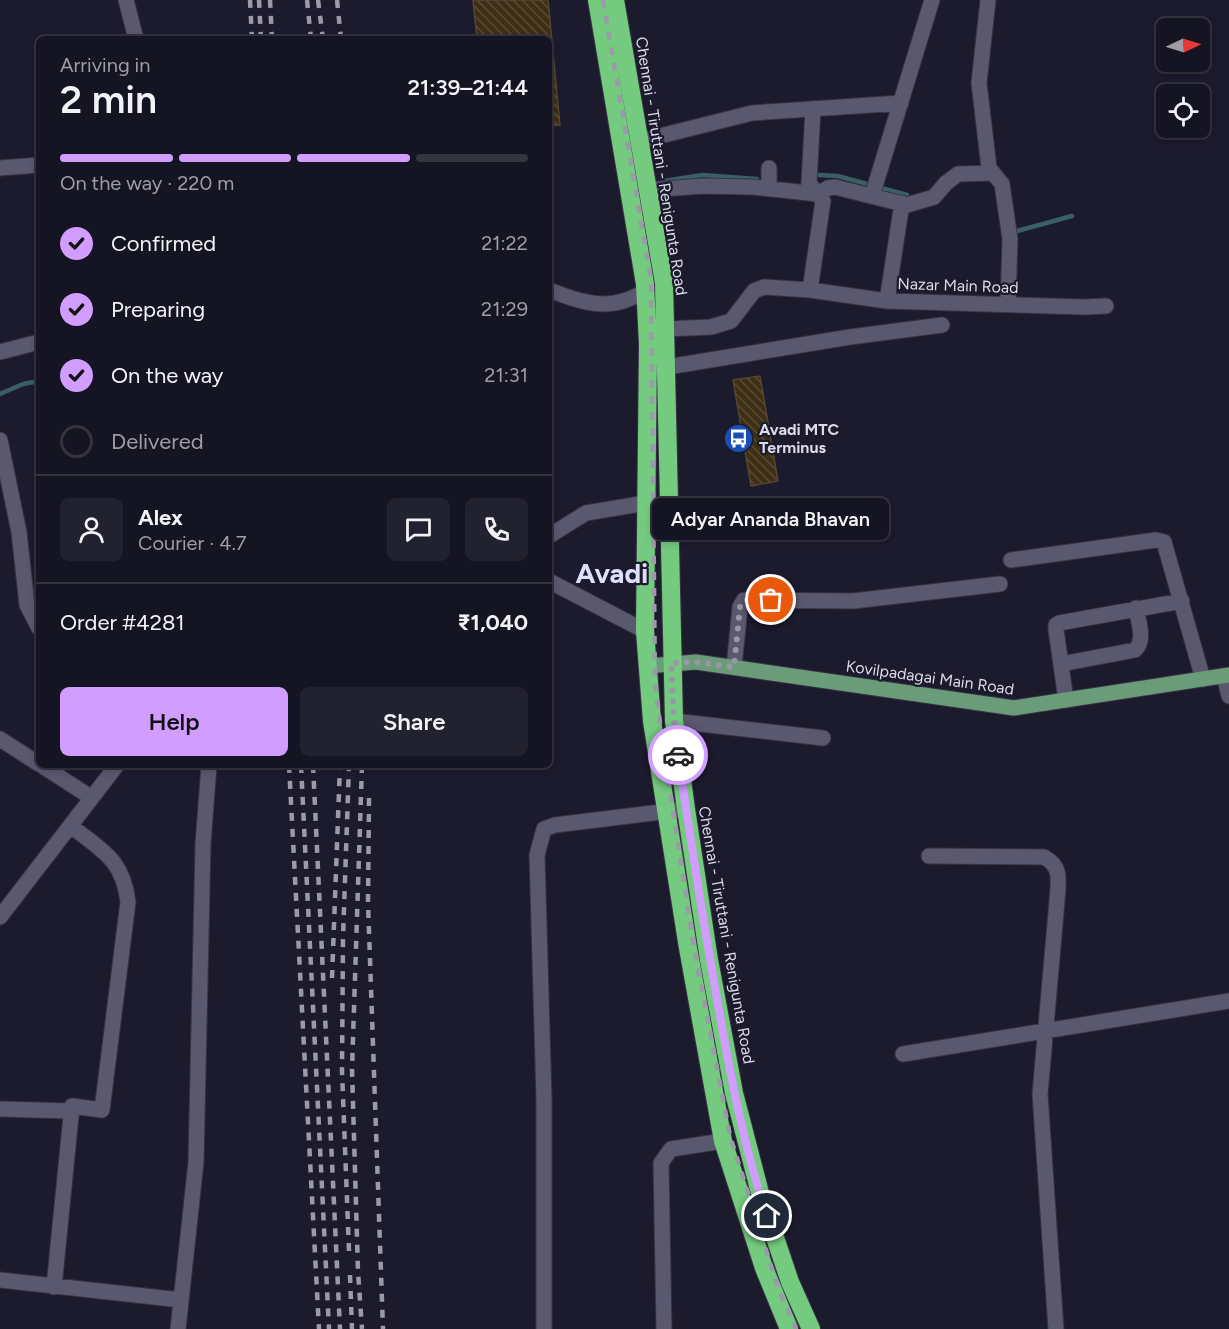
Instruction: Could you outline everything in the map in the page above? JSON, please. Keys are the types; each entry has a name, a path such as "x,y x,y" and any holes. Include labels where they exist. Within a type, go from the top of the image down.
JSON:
{"highway":[{"path":"597,0 633,207 645,292 647,370 645,631 652,721 689,959 723,1141 764,1268 789,1329"},
{"name":"Chennai - Tiruttani - Renigunta Road","path":"615,0 664,283 671,663 674,721 686,809 710,960 737,1104 760,1193 790,1282 811,1329"}],"main road":[{"name":"Kovilpadagai Main Road","path":"647,666 696,662 1014,708 1226,675"}],"street":[{"path":"126,0 135,36"},
{"path":"875,187 932,0"},
{"path":"988,0 979,83 987,158 989,168 1002,184 1010,239 1008,304"},
{"path":"640,141 752,113 901,103"},
{"path":"813,109 809,183 820,197"},
{"path":"0,168 36,165"},
{"path":"769,168 769,189"},
{"path":"810,290 820,197 828,188 875,187 907,205 934,197 946,183 958,174 992,172"},
{"path":"648,190 703,186 769,189 820,197"},
{"path":"887,301 902,204"},
{"name":"Nazar Main Road","path":"665,329 711,327 731,321 754,291 764,287 810,290 887,301 1106,306"},
{"path":"552,294 599,304 626,301 645,292"},
{"path":"647,370 850,337 942,325"},
{"path":"0,352 36,343"},
{"path":"0,440 20,532 27,605 36,622"},
{"path":"552,534 586,513 646,503"},
{"path":"1011,561 1160,540 1167,546 1203,679"},
{"path":"552,583 645,631"},
{"path":"734,667 740,607 744,600 853,601 999,584"},
{"path":"1066,700 1056,625 1182,601"},
{"path":"1061,664 1135,650 1139,647 1141,639 1136,608"},
{"path":"1226,675 1229,696"},
{"path":"674,721 823,738"},
{"path":"0,739 36,762"},
{"path":"46,768 92,798"},
{"path":"0,917 92,798 111,768"},
{"path":"178,1329 196,1162 203,844 209,768"},
{"path":"544,1329 546,1278 544,1099 537,866 541,838 544,829 555,825 686,809"},
{"path":"54,1287 72,1106 102,1110 128,902 123,876 112,860 70,826"},
{"path":"929,856 1044,857 1053,861 1058,871 1040,1094 1056,1329"},
{"path":"903,1054 1229,1001"},
{"path":"0,1109 72,1111"},
{"path":"664,1329 661,1163 671,1149 723,1141"},
{"path":"0,1280 182,1300"}],"building":[{"path":"473,0 548,0 551,36 477,36"},
{"path":"552,42 560,125 552,126"},
{"path":"760,376 778,481 751,486 733,380"}],"waterway":[{"path":"664,181 702,175 757,179"},
{"path":"818,175 838,176 907,195"},
{"path":"1017,231 1072,216"},
{"path":"0,394 23,384 36,382"}],"railway":[{"path":"250,0 252,36"},
{"path":"259,0 261,36"},
{"path":"270,0 272,36"},
{"path":"307,0 311,36"},
{"path":"318,0 323,36"},
{"path":"337,0 341,36"},
{"path":"603,0 651,280 655,685 665,760 694,948 730,1136 778,1288 796,1329"},
{"path":"289,768 319,1329"},
{"path":"301,768 329,1329"},
{"path":"313,768 340,1329"},
{"path":"332,978 340,768"},
{"path":"349,768 343,938 342,1071 349,1251"},
{"path":"362,768 352,1069 358,1272 362,1329"},
{"path":"369,798 368,903 383,1329"},
{"path":"350,1275 352,1329"}],"way so far":[{"path":"678,755 671,663 696,662 734,667 740,607 744,600 771,600"}],"place":[{"name":"Avadi MTC Terminus","path":"738,438"},
{"name":"Adyar Ananda Bhavan","path":"771,600"}],"district":[{"name":"Avadi","path":"612,573"}],"route":[{"path":"678,755 710,960 734,1093 767,1216"}]}
